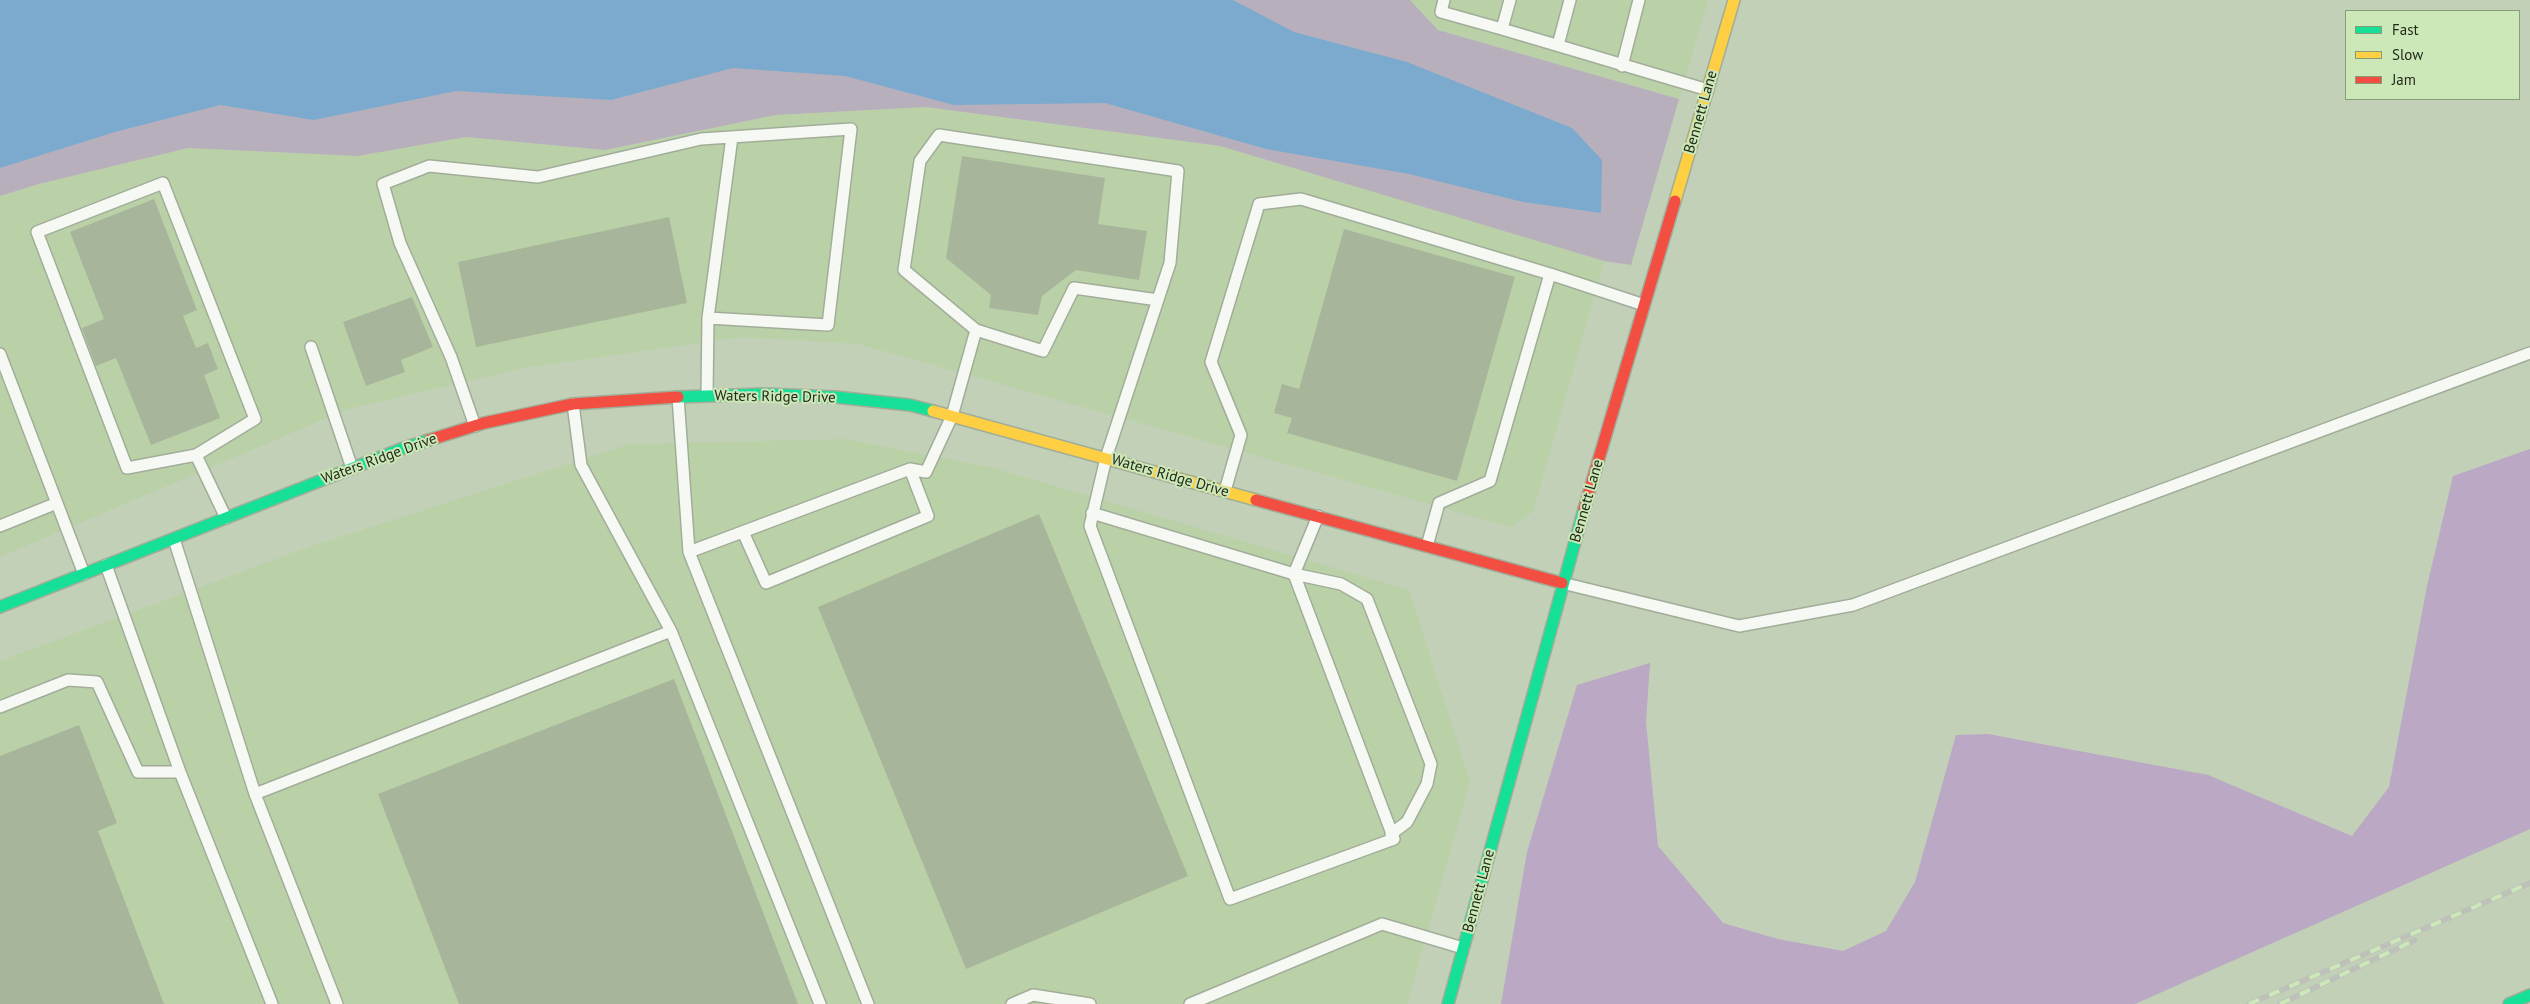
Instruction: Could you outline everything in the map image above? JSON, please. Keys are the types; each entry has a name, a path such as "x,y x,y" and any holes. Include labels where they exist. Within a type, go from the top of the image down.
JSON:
{"street":[{"name":"Bennett Lane","path":"1448,1004 1562,583 1734,0"},
{"name":"Waters Ridge Drive","path":"0,607 401,449 475,426 573,404 678,396 764,394 910,405 1562,583"},
{"path":"2510,1004 2530,996"}],"lane":[{"path":"1444,0 1441,12 1708,90"},
{"path":"1502,29 1510,0"},
{"path":"1558,45 1570,0"},
{"path":"1622,66 1640,0"},
{"path":"475,426 451,357 400,243 383,184 429,166 538,177 701,139 851,129 828,325 708,318"},
{"path":"1158,300 1074,288 1043,351 976,330 904,270 920,161 939,135 1178,171 1170,263 1158,300 1106,458 1090,526 1230,898 1394,839 1294,574 1318,516"},
{"path":"707,395 708,318 732,137"},
{"path":"163,183 255,419 196,455 127,468 37,232 163,183"},
{"path":"1225,491 1241,435 1211,362 1259,204 1301,199 1550,274 1644,305"},
{"path":"1428,546 1439,503 1490,481 1550,274"},
{"path":"689,552 910,469 926,472 952,416 976,330"},
{"path":"311,347 352,468"},
{"path":"1562,583 1739,626 1853,605 2530,354"},
{"path":"0,356 84,574"},
{"path":"678,396 689,552 868,1004"},
{"path":"573,404 582,465 671,631 820,1004"},
{"path":"196,455 226,518"},
{"path":"742,532 766,583 928,516 910,469"},
{"path":"0,526 57,503"},
{"path":"1092,513 1294,574 1340,584 1367,599 1431,764 1427,784 1407,822 1392,834"},
{"path":"174,539 255,794 338,1004"},
{"path":"106,565 180,772 272,1004"},
{"path":"255,794 671,631"},
{"path":"0,707 68,680 97,682 138,772 180,772"},
{"path":"1190,1004 1382,924 1463,948"},
{"path":"1012,1004 1033,995 1090,1004"}],"shaded area":[{"path":"0,0 1410,0 1438,30 1679,99 1631,265 1604,261 1220,146 926,107 776,115 605,150 466,137 358,156 188,148 39,184 0,196"},
{"path":"1410,0 1708,0 1679,99 1437,30"},
{"path":"926,107 1220,146 1604,261 1533,511 1511,527 858,344 742,337 524,368 348,409 0,557 0,196 39,184 188,148 358,156 466,137 605,150 776,115"},
{"path":"844,439 990,467 1409,590 1470,782 1407,1004 0,1004 0,661 309,547 630,444"},
{"path":"2530,449 2530,829 2135,1004 1501,1004 1527,852 1577,685 1650,663 1646,722 1658,846 1723,923 1778,939 1843,951 1886,931 1915,882 1956,735 1988,734 2208,775 2352,836 2389,787 2427,586 2453,476"}],"water":[{"path":"0,0 1233,0 1294,32 1407,62 1572,128 1602,160 1601,213 1523,202 1409,174 1266,149 1105,103 954,105 845,76 733,68 611,100 456,91 314,120 220,105 115,132 0,168"}],"building":[{"path":"962,156 1105,178 1098,224 1147,231 1139,280 1076,270 1042,296 1038,315 989,308 991,295 946,258"},
{"path":"154,199 197,310 183,316 196,348 208,343 218,369 204,375 220,418 151,445 116,358 96,366 82,328 104,319 70,232"},
{"path":"669,217 687,303 476,347 458,262"},
{"path":"1344,229 1515,277 1457,481 1287,433 1292,418 1274,413 1282,384 1299,389"},
{"path":"412,297 433,347 401,360 405,372 366,386 343,322"},
{"path":"1039,514 1188,876 966,969 818,607"},
{"path":"674,679 798,1004 459,1004 378,794"},
{"path":"79,725 117,823 98,831 164,1004 0,1004 0,756"}],"railway":[{"path":"2249,1004 2530,883"},
{"path":"2280,1004 2415,940"}],"traffic: fast":[{"path":"678,397 764,394 835,397 910,405 933,411"},
{"path":"0,607 401,449 429,440"},
{"path":"1448,1004 1584,509"},
{"path":"2509,1004 2530,995"}],"traffic: slow":[{"path":"1675,201 1734,0"},
{"path":"933,411 1256,500"}],"traffic: jam":[{"path":"1584,509 1675,201"},
{"path":"429,440 484,423 573,404 678,397"},
{"path":"1256,500 1562,583"}]}
